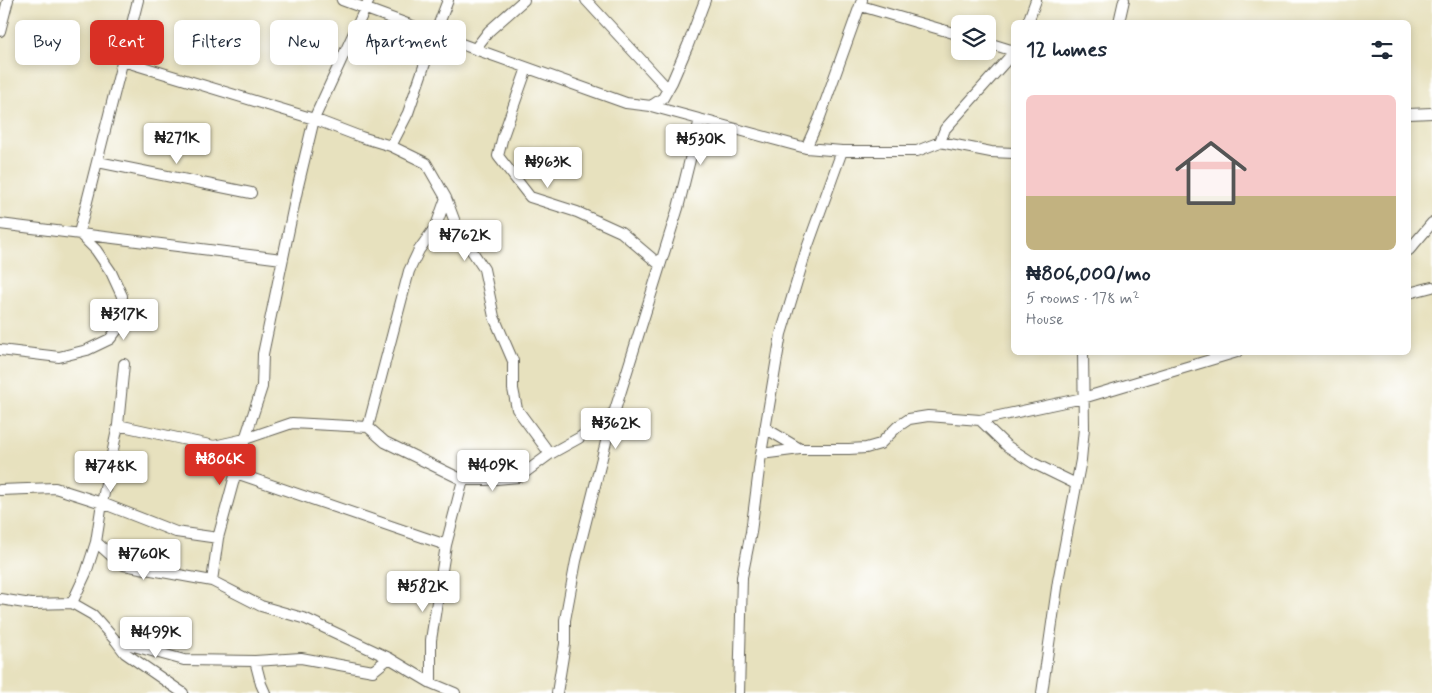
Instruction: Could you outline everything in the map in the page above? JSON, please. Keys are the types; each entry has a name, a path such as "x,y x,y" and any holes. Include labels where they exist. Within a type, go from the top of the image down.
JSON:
{"street":[{"path":"0,31 8,0"},
{"path":"133,20 138,0"},
{"path":"342,0 368,4 404,20"},
{"path":"440,20 448,0"},
{"path":"475,49 489,31 524,0"},
{"path":"586,0 668,89"},
{"path":"651,106 663,98 668,89 688,45 705,0"},
{"path":"1029,20 1036,0"},
{"path":"1119,20 1124,0"},
{"path":"806,148 820,117 861,3 951,32"},
{"path":"212,581 218,538 245,439 262,387 263,354 282,259 314,119 368,4"},
{"path":"466,46 626,103 651,106 806,148 842,151 917,151 940,142 991,152 1011,153"},
{"path":"996,46 1011,51"},
{"path":"940,142 945,129 1011,55"},
{"path":"79,233 122,65"},
{"path":"136,65 314,119 361,137 392,146 426,163 446,198 458,230 484,269 494,318 513,361 513,389 518,410 550,454"},
{"path":"392,146 408,113 424,65"},
{"path":"527,68 498,156 530,197 577,212 621,232 660,265"},
{"path":"1411,114 1432,113"},
{"path":"557,693 564,644 565,620 576,561 614,412 678,208 700,119"},
{"path":"739,693 742,578 751,532 761,454 781,334 805,256 842,151"},
{"path":"98,162 251,193"},
{"path":"368,427 409,271 418,250 436,226 446,198"},
{"path":"1411,244 1432,223"},
{"path":"0,224 282,259"},
{"path":"0,350 59,357 87,350 110,338 120,326 122,296 111,272 96,250 79,233"},
{"path":"1411,292 1432,287"},
{"path":"1042,693 1058,581 1081,460 1084,428 1084,355"},
{"path":"761,454 800,449 866,448 880,444 897,427 909,419 928,416 980,420 1083,398 1227,355"},
{"path":"72,603 86,573 96,542 118,425 124,364"},
{"path":"118,425 214,446 245,439 292,423 368,427 385,442 463,480 486,480 519,477 550,454 579,438 614,412"},
{"path":"980,420 1007,446 1033,463 1076,484"},
{"path":"766,428 800,449"},
{"path":"236,473 446,545"},
{"path":"431,683 431,640 446,545 463,480"},
{"path":"0,490 55,488 102,503 176,532 218,538"},
{"path":"96,542 114,559 124,565 212,581 261,606 306,619 389,658 431,683 455,693"},
{"path":"0,599 31,604 72,603 93,615 125,653 183,693"},
{"path":"116,641 184,660 255,661 302,658 373,671 389,658"},
{"path":"255,661 265,693"}]}
